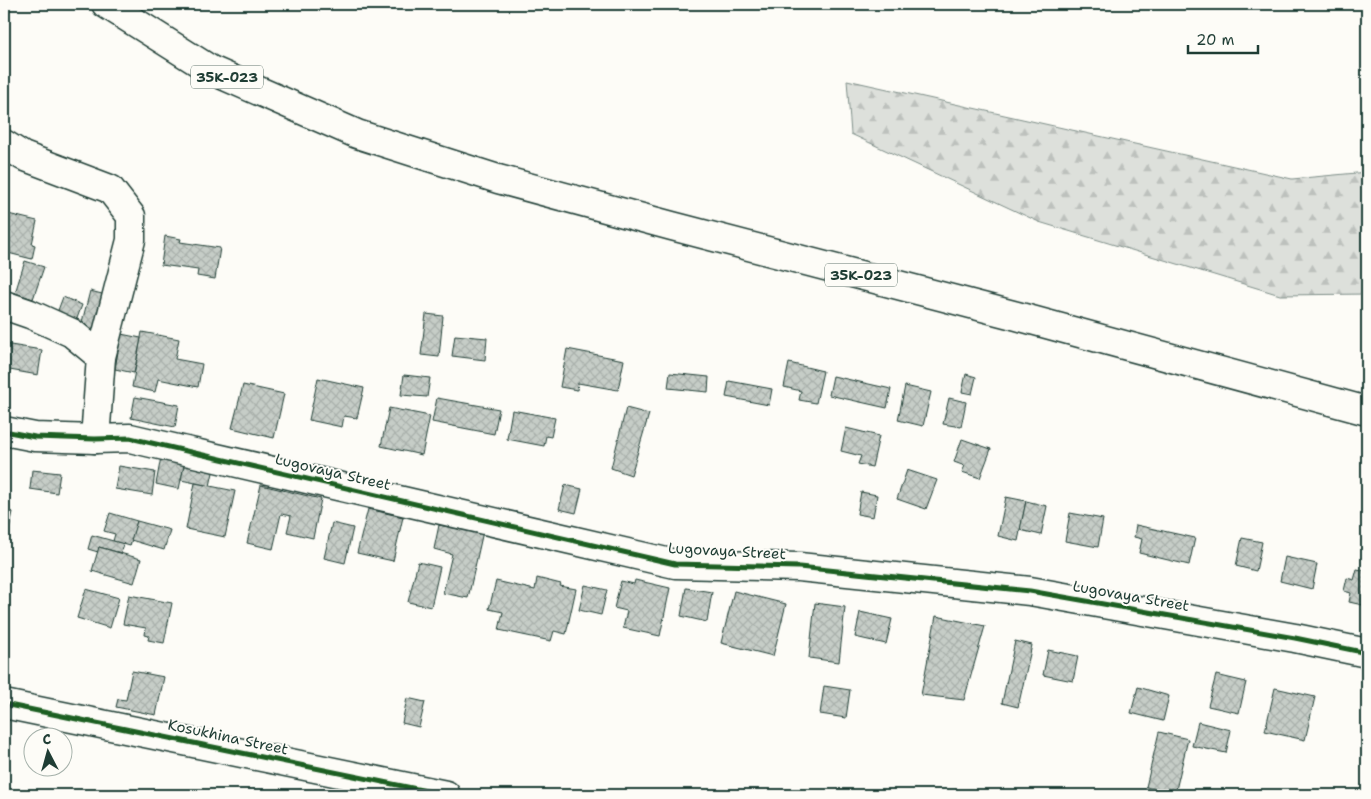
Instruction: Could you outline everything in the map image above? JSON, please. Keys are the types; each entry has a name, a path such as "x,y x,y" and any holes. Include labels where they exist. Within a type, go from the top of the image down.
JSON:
{"street":[{"name":"35К-023","path":"106,4 211,70 357,134 498,179 1017,316 1367,411"},
{"path":"4,144 23,156 110,189 130,216 131,240 101,357 95,439"},
{"path":"4,305 30,314 72,333 101,357"},
{"name":"Lugovaya Street","path":"4,430 35,437 130,438 675,564 798,567 1030,591 1295,638 1367,653"},
{"name":"Kosukhina Street","path":"4,704 384,789 446,795"}],"green space":[{"path":"1053,4 1093,4 1057,8"},
{"path":"847,80 1292,179 1367,172 1367,294 1280,295 1039,222 851,134"}],"building":[{"path":"4,213 37,221 32,244 35,245 32,259 4,252"},
{"path":"165,236 181,239 180,242 220,248 215,279 197,276 198,270 161,265"},
{"path":"25,261 44,267 33,299 15,293"},
{"path":"90,291 110,296 100,336 81,326"},
{"path":"63,297 82,305 76,321 57,313"},
{"path":"426,314 443,316 439,357 421,355"},
{"path":"142,332 179,339 175,359 202,364 198,387 158,379 155,392 132,387"},
{"path":"121,334 141,338 134,373 115,369"},
{"path":"455,335 487,338 485,360 452,356"},
{"path":"4,344 42,350 38,375 4,369"},
{"path":"567,349 624,360 618,390 578,383 577,390 560,387"},
{"path":"789,363 823,371 816,403 799,400 801,391 784,387"},
{"path":"670,373 709,377 708,392 668,388"},
{"path":"966,374 976,377 972,394 962,392"},
{"path":"404,375 430,378 427,397 401,395"},
{"path":"833,376 891,389 887,408 829,395"},
{"path":"318,378 364,388 357,418 344,416 342,427 309,420"},
{"path":"729,381 772,389 769,405 726,397"},
{"path":"243,385 284,394 274,438 232,428"},
{"path":"905,386 931,392 923,426 898,420"},
{"path":"135,397 179,405 175,427 131,418"},
{"path":"437,398 499,409 494,434 432,422"},
{"path":"949,398 966,402 961,427 943,424"},
{"path":"389,408 430,416 422,455 381,446"},
{"path":"626,408 649,414 631,475 611,468"},
{"path":"512,410 555,418 551,437 546,436 544,446 507,439"},
{"path":"846,428 879,436 872,467 858,464 861,456 841,451"},
{"path":"962,439 991,449 980,478 962,472 965,466 954,462"},
{"path":"161,457 185,461 179,489 156,484"},
{"path":"185,461 214,468 210,486 181,480"},
{"path":"119,466 155,472 152,495 115,489"},
{"path":"32,470 60,473 57,493 30,489"},
{"path":"907,470 937,480 926,509 897,499"},
{"path":"195,483 235,491 225,537 186,529"},
{"path":"261,485 321,499 313,538 287,532 291,516 281,514 273,549 247,543"},
{"path":"565,485 582,489 576,513 559,509"},
{"path":"861,492 877,495 873,517 857,514"},
{"path":"1006,497 1026,501 1018,541 998,536"},
{"path":"1026,501 1047,506 1041,535 1020,530"},
{"path":"368,509 403,517 393,561 357,553"},
{"path":"4,510 13,512 8,535 4,534"},
{"path":"110,513 137,521 130,546 113,541 115,534 104,531"},
{"path":"1070,513 1103,519 1098,547 1065,541"},
{"path":"137,521 170,530 164,550 131,540"},
{"path":"332,523 353,528 345,563 324,558"},
{"path":"466,523 484,527 468,598 443,593 452,554 434,549 439,525 464,530"},
{"path":"1136,525 1195,538 1189,565 1139,553 1142,539 1134,537"},
{"path":"92,535 124,544 121,553 99,547 98,552 88,549"},
{"path":"1242,538 1262,542 1256,571 1236,566"},
{"path":"99,547 141,559 134,583 92,571"},
{"path":"1285,557 1317,564 1312,589 1280,581"},
{"path":"418,562 440,567 431,607 408,602"},
{"path":"1357,569 1367,571 1367,606 1349,602 1351,593 1344,591 1347,578 1354,580"},
{"path":"537,578 576,589 566,634 554,631 551,641 499,630 503,612 489,609 496,581 535,590"},
{"path":"635,580 670,588 660,636 623,628 627,611 614,608 621,581 634,584"},
{"path":"585,585 607,590 601,615 579,610"},
{"path":"686,588 712,592 707,622 681,616"},
{"path":"86,589 119,598 110,628 77,618"},
{"path":"734,591 786,604 773,656 721,643"},
{"path":"129,595 172,603 164,643 148,640 149,636 145,635 146,628 123,624"},
{"path":"815,603 845,607 839,662 809,658"},
{"path":"860,612 892,619 886,644 855,637"},
{"path":"936,616 985,626 964,700 921,695"},
{"path":"1015,641 1032,645 1018,707 1002,703"},
{"path":"1048,650 1078,656 1073,681 1043,675"},
{"path":"132,671 164,677 156,715 116,707 118,699 126,700"},
{"path":"1216,675 1246,682 1239,713 1208,706"},
{"path":"824,686 850,690 846,718 820,714"},
{"path":"1138,687 1169,696 1163,721 1131,713"},
{"path":"1275,688 1315,697 1305,740 1265,731"},
{"path":"407,698 425,702 419,727 402,723"},
{"path":"1198,722 1231,730 1226,753 1192,746"},
{"path":"1159,732 1188,739 1175,794 1146,787"}],"cycle path":[{"path":"4,431 35,437 130,438 675,564 799,567 1030,591 1295,638 1367,653"},
{"path":"4,704 446,795"}]}
